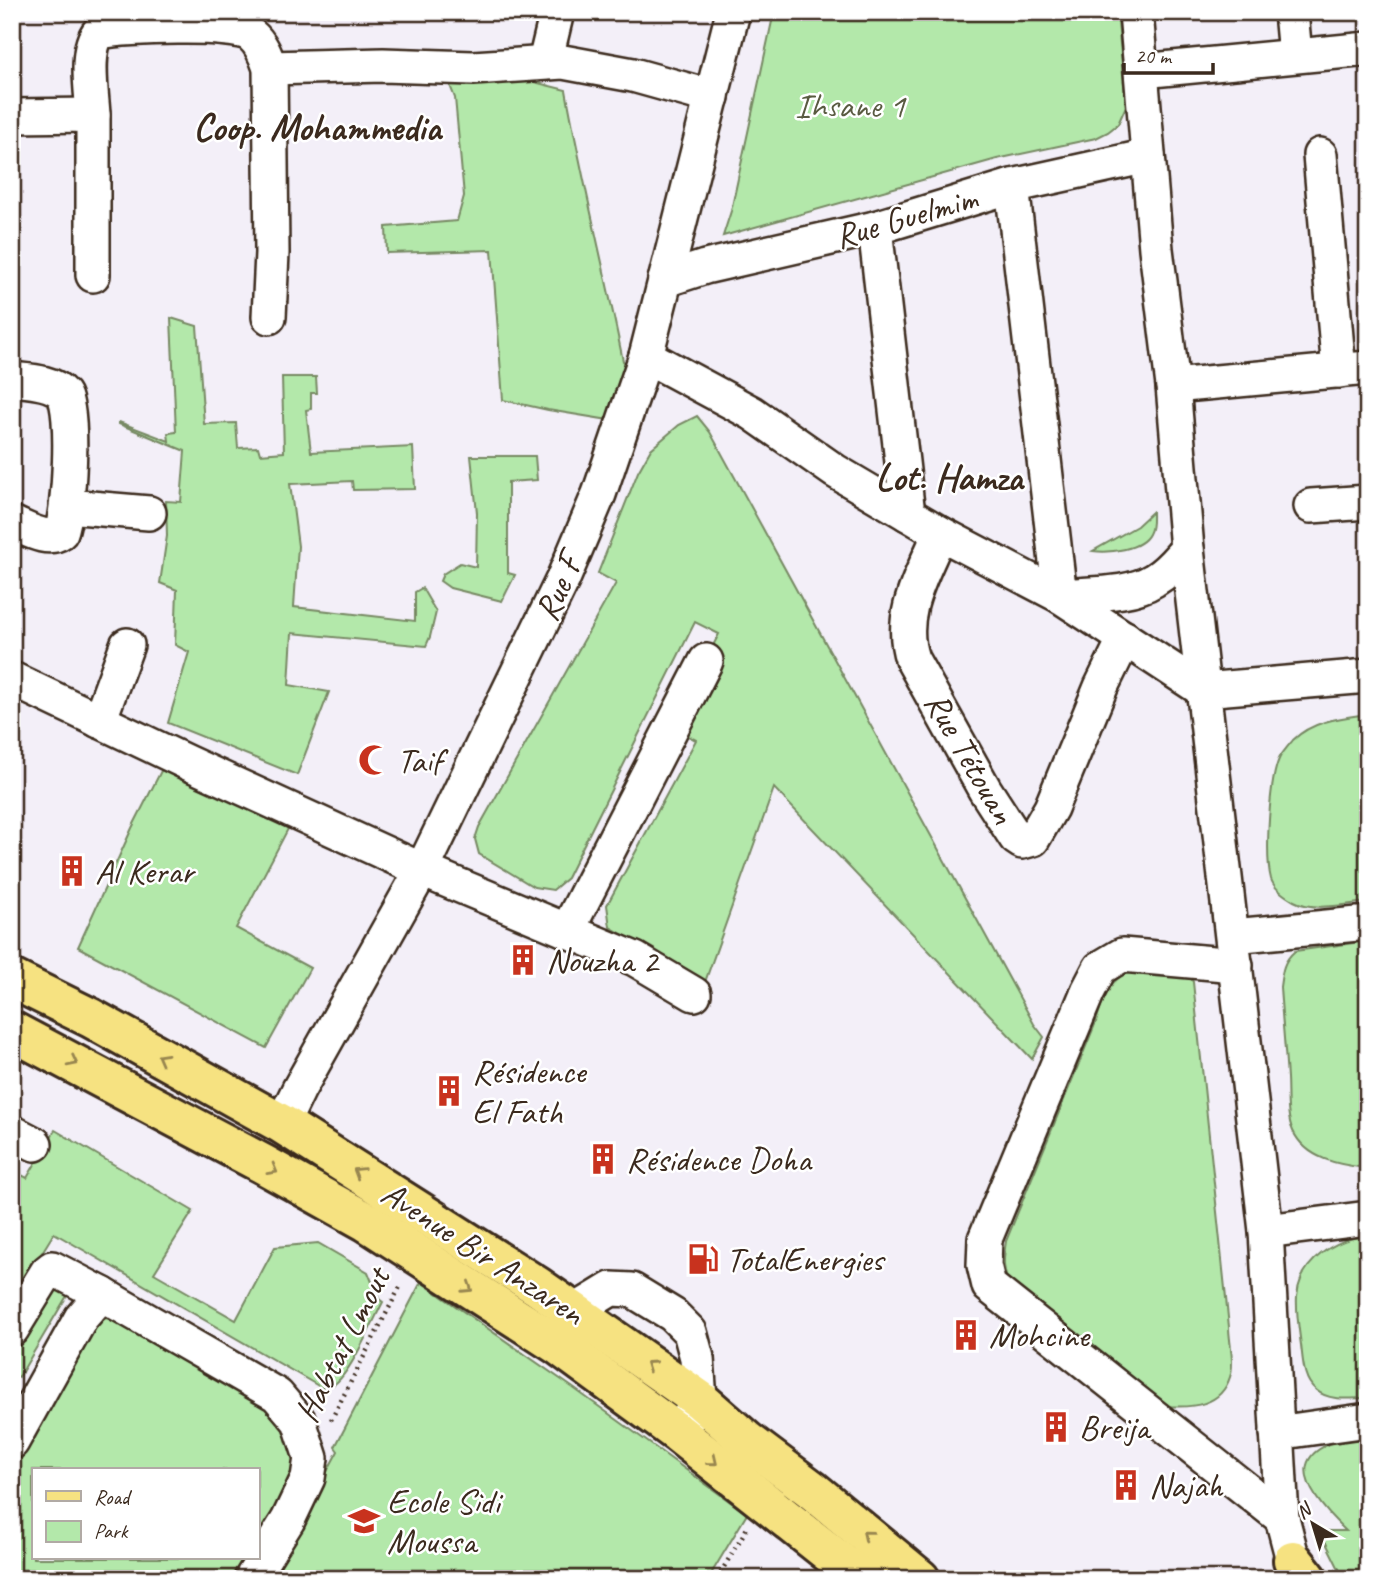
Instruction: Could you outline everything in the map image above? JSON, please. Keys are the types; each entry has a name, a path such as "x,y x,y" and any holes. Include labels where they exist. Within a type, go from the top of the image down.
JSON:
{"main road":[{"name":"Avenue Bir Anzaren","path":"12,979 91,1018 282,1124 575,1311 700,1400 747,1441 811,1489 920,1579"},
{"name":"Avenue Bir Anzaren","path":"12,1031 367,1222 558,1345 678,1433 862,1579"}],"street":[{"path":"545,62 557,12"},
{"name":"Rue F","path":"282,1124 422,870 563,579 599,494 646,356 733,12"},
{"path":"1136,12 1156,248 1173,386 1186,548 1266,1231 1282,1518 1300,1572"},
{"path":"1292,12 1295,55"},
{"path":"93,275 92,40 99,32 120,29 236,30 254,38 270,68 270,317"},
{"path":"1142,71 1368,49"},
{"path":"270,68 383,65 473,68 563,62 633,75 712,97"},
{"path":"12,116 93,115"},
{"path":"1173,386 1353,370 1320,155"},
{"name":"Rue Guelmim","path":"665,281 705,267 875,228 1012,186 1148,156"},
{"path":"1012,186 1060,596"},
{"path":"875,228 908,514"},
{"path":"646,356 752,413 835,471 940,533 1060,596 1203,690 1368,676"},
{"path":"12,379 38,382 57,389 70,412 67,506 61,533 47,536 12,523"},
{"path":"1311,506 1368,502"},
{"path":"67,506 149,513"},
{"name":"Rue Tétouan","path":"940,533 908,610 906,643 912,659 985,790 1016,838 1023,842 1033,839 1051,808 1101,687 1125,638"},
{"path":"1060,596 1125,590 1152,582 1170,568 1186,548"},
{"path":"99,721 127,645"},
{"path":"567,931 706,661"},
{"path":"12,679 422,870 635,959 694,993"},
{"path":"1282,1518 989,1286 984,1265 985,1239 1088,990 1100,968 1122,955 1234,951 1368,923"},
{"path":"1266,1231 1368,1218"},
{"path":"12,1329 52,1268 277,1395 299,1421 311,1458 308,1478 288,1520 250,1579"},
{"path":"558,1345 575,1311 611,1289 632,1290 673,1314 690,1332 697,1358 700,1400 678,1433"},
{"path":"12,1442 23,1397 102,1294"},
{"path":"1277,1433 1368,1420"}],"path":[{"name":"Habtat Lmout","path":"311,1458 417,1255"},
{"path":"717,1579 764,1501"}],"green space":[{"name":"Ihsane 1","path":"774,12 1117,12 1126,106 1118,124 1096,138 997,159 723,236 731,211"},
{"path":"447,78 518,78 566,90 623,361 627,364 609,420 503,400 492,250 387,253 386,227 457,221 464,196 455,98"},
{"path":"171,318 197,326 204,424 236,423 238,448 258,447 260,454 284,452 282,377 316,377 317,393 311,393 311,409 306,410 311,452 413,447 415,489 353,490 352,481 290,484 298,546 294,607 415,621 415,592 422,588 436,612 426,646 292,633 289,685 329,692 297,775 168,723 189,652 175,645 177,590 160,583 167,536 166,501 181,502 185,451 119,422 169,441 168,433 176,432"},
{"path":"697,416 710,432 1034,1024 1044,1037 1032,1059 774,788 705,982 610,927 607,905 696,740 671,727 719,634 695,622 567,878 553,890 534,887 479,854 475,839 479,827 616,583 598,573 638,472 651,449 679,425"},
{"path":"471,456 535,456 537,480 508,482 508,573 515,575 502,601 450,588 440,581 443,574 460,563 476,567 477,513"},
{"path":"1152,512 1150,532 1139,544 1116,551 1093,551 1137,526"},
{"path":"1368,714 1368,902 1330,906 1302,904 1280,892 1271,879 1268,854 1269,818 1276,767 1280,757 1301,733 1328,721"},
{"path":"166,761 290,825 236,928 310,968 266,1048 78,947"},
{"path":"1368,941 1366,1168 1324,1159 1306,1148 1293,1131 1288,1112 1280,987 1282,972 1295,951"},
{"path":"1137,967 1189,974 1193,982 1232,1365 1226,1387 1220,1394 1195,1405 1166,1406 1012,1289 1004,1266 1006,1241 1105,995 1119,977"},
{"path":"55,1130 193,1211 154,1273 236,1320 275,1247 318,1243 368,1272 379,1299 383,1302 354,1359 340,1379 333,1385 322,1388 54,1233 12,1301 12,1170 27,1178"},
{"path":"1368,1235 1368,1398 1334,1398 1316,1390 1306,1375 1297,1315 1299,1284 1304,1273 1321,1254 1343,1241"},
{"path":"55,1280 71,1289 19,1377 12,1373 12,1349"},
{"path":"421,1282 747,1514 708,1579 269,1579 338,1451 335,1447"},
{"path":"114,1317 276,1406 302,1450 259,1547 259,1468 32,1468 32,1560 253,1560 241,1579 12,1579 12,1469 94,1326 103,1319"},
{"path":"1368,1435 1368,1579 1344,1579 1320,1531 1346,1531 1316,1497 1308,1482 1306,1469 1311,1457 1322,1447"}],"place":[{"name":"Taif","path":"374,760"},
{"name":"Al Kerar","path":"72,871"},
{"name":"Nouzha 2","path":"523,960"},
{"name":"Résidence El Fath","path":"449,1091"},
{"name":"Résidence Doha","path":"603,1159"},
{"name":"TotalEnergies","path":"703,1259"},
{"name":"Mohcine","path":"966,1335"},
{"name":"Breija","path":"1056,1427"},
{"name":"Najah","path":"1126,1485"},
{"name":"Ecole Sidi Moussa","path":"364,1521"}],"district":[{"name":"Coop. Mohammedia","path":"317,127"},
{"name":"Lot. Hamza","path":"949,477"}]}
